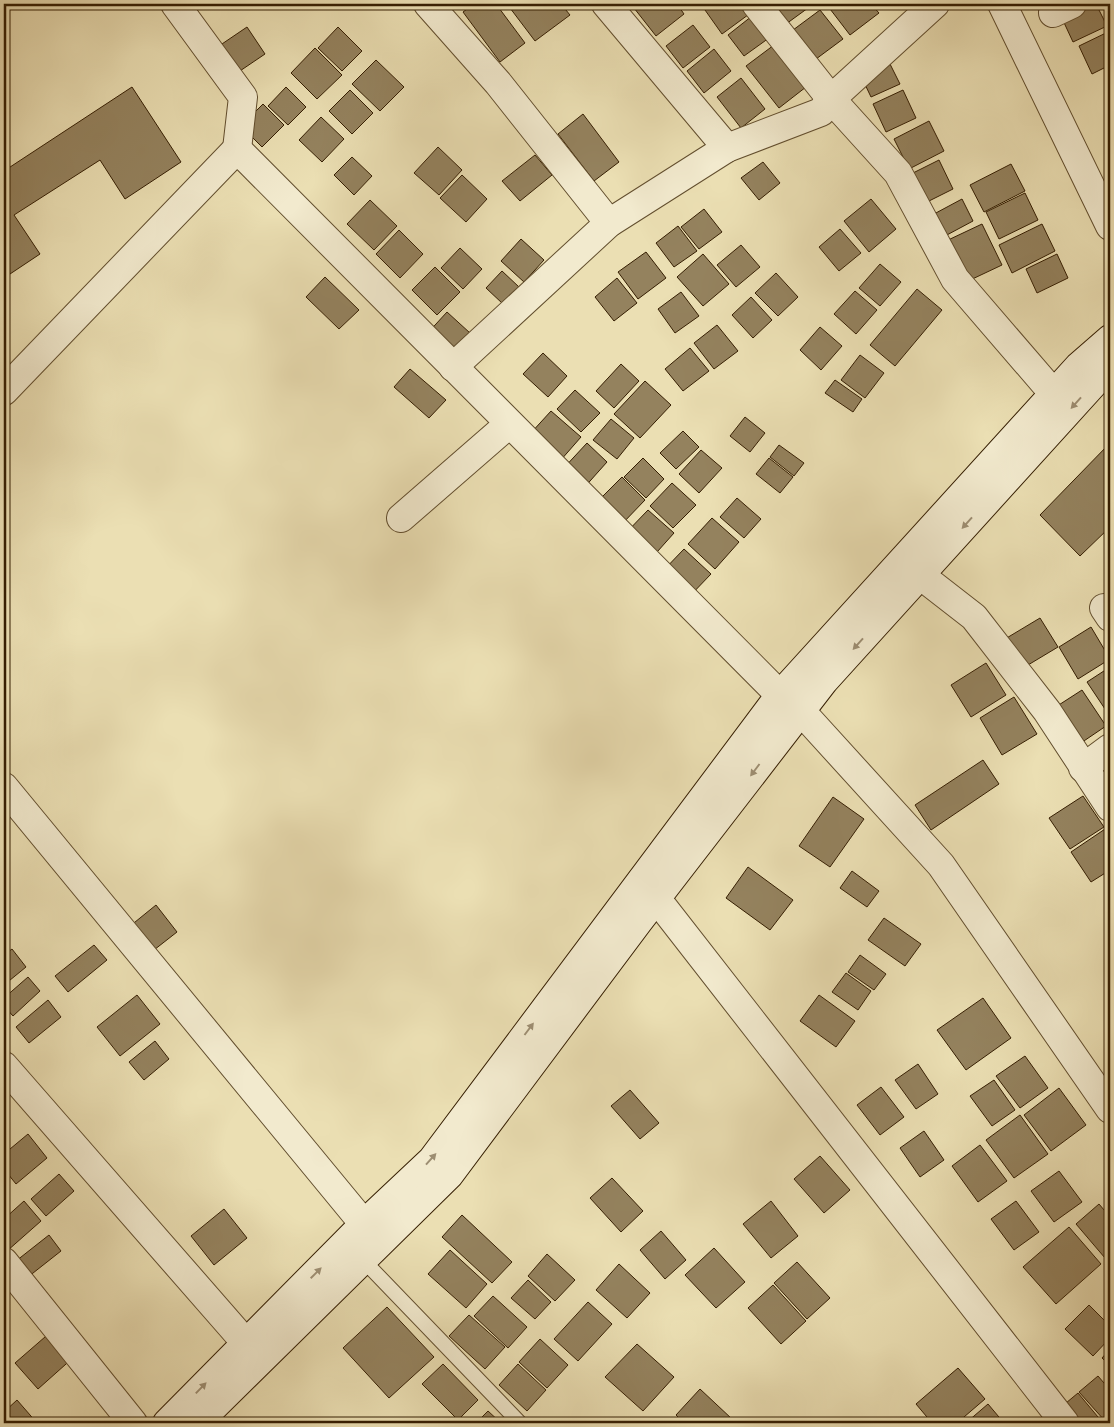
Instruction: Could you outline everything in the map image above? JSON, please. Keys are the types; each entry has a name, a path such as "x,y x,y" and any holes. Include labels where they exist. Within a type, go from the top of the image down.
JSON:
{"street":[{"path":"8,378 237,149 243,97 175,4"},
{"path":"428,4 498,83 609,223"},
{"path":"606,4 727,148"},
{"path":"756,4 831,99 898,173 955,279 1054,394"},
{"path":"453,368 609,223 727,148 821,112 831,99 935,4"},
{"path":"1002,4 1110,226"},
{"path":"237,149 453,368 790,703 941,865 1110,1109"},
{"path":"206,1420 369,1242 649,888 790,703 1054,394 1079,366 1110,339"},
{"path":"790,703 920,575 1095,382 1110,369"},
{"path":"401,518 509,424"},
{"path":"920,575 974,617 1047,711 1110,807"},
{"path":"1083,768 1110,748"},
{"path":"4,788 369,1242"},
{"path":"649,888 1065,1423"},
{"path":"4,1066 246,1343"},
{"path":"167,1423 246,1343 369,1242"},
{"path":"4,1262 133,1423"}],"lane":[{"path":"369,1242 520,1423"}],"building":[{"path":"474,4 496,4 525,43 500,62 463,12"},
{"path":"507,4 561,4 570,15 535,41"},
{"path":"641,4 677,4 684,14 656,36 634,8"},
{"path":"713,4 745,4 752,12 722,34 705,10"},
{"path":"771,4 805,4 808,8 786,24"},
{"path":"871,4 879,13 850,35 827,5"},
{"path":"1081,4 1096,4 1107,26 1073,42 1060,14"},
{"path":"820,10 843,39 812,62 789,33"},
{"path":"752,16 769,38 744,56 728,35"},
{"path":"693,25 710,47 683,68 666,46"},
{"path":"247,27 265,54 234,75 216,48"},
{"path":"338,27 362,51 342,71 318,48"},
{"path":"1110,31 1110,65 1092,74 1079,46"},
{"path":"774,45 806,87 779,108 746,66"},
{"path":"315,48 342,75 317,99 291,73"},
{"path":"714,49 731,71 704,93 687,71"},
{"path":"376,60 404,87 380,111 352,84"},
{"path":"889,62 900,84 871,97 861,76"},
{"path":"741,78 765,109 741,128 717,97"},
{"path":"132,87 181,162 125,199 100,160 14,215 40,254 4,278 4,171"},
{"path":"286,87 306,107 288,125 268,106"},
{"path":"350,90 373,113 352,134 329,111"},
{"path":"903,90 916,118 886,132 873,104"},
{"path":"263,104 284,125 262,147 241,126"},
{"path":"583,114 619,162 594,181 558,134"},
{"path":"321,117 344,139 322,162 299,140"},
{"path":"929,121 944,151 909,169 894,139"},
{"path":"438,147 462,170 439,195 414,173"},
{"path":"535,155 552,175 520,201 502,181"},
{"path":"352,157 372,176 354,195 334,175"},
{"path":"939,160 953,189 925,203 911,174"},
{"path":"763,162 780,183 759,200 741,178"},
{"path":"1011,164 1025,191 984,212 970,185"},
{"path":"462,175 487,199 466,222 440,198"},
{"path":"1025,193 1038,220 999,239 986,212"},
{"path":"871,199 896,229 869,252 844,221"},
{"path":"962,199 973,221 945,236 934,214"},
{"path":"370,200 397,226 374,250 347,224"},
{"path":"704,209 722,232 699,249 681,227"},
{"path":"982,224 1002,265 966,282 946,241"},
{"path":"1042,224 1055,251 1012,273 999,245"},
{"path":"678,226 697,251 674,267 656,243"},
{"path":"840,229 861,253 839,271 819,247"},
{"path":"399,230 423,254 400,278 376,254"},
{"path":"521,239 544,260 524,282 501,261"},
{"path":"741,245 760,267 736,287 717,265"},
{"path":"460,248 482,269 463,289 441,268"},
{"path":"646,252 666,278 638,299 618,272"},
{"path":"703,254 729,284 703,306 677,277"},
{"path":"1057,254 1068,278 1037,293 1026,269"},
{"path":"880,264 901,282 880,306 859,288"},
{"path":"435,267 460,292 437,315 412,290"},
{"path":"502,271 519,287 503,304 486,288"},
{"path":"776,273 798,297 778,316 755,293"},
{"path":"325,277 359,310 339,329 306,297"},
{"path":"617,278 637,303 614,321 595,297"},
{"path":"917,289 942,310 895,366 870,345"},
{"path":"855,291 877,310 856,334 834,314"},
{"path":"681,292 699,316 675,333 658,309"},
{"path":"751,297 772,320 753,338 732,315"},
{"path":"447,312 470,333 448,357 425,336"},
{"path":"717,325 738,351 714,369 694,343"},
{"path":"820,327 842,346 821,370 800,350"},
{"path":"690,348 709,371 683,391 665,369"},
{"path":"543,353 567,376 548,397 523,374"},
{"path":"860,355 884,373 865,398 841,380"},
{"path":"621,364 639,381 614,408 596,391"},
{"path":"410,369 446,400 429,418 394,387"},
{"path":"835,380 862,399 853,412 825,393"},
{"path":"645,381 671,405 640,438 614,414"},
{"path":"575,390 600,413 581,432 557,409"},
{"path":"551,411 581,437 560,461 530,434"},
{"path":"745,417 765,433 750,452 730,436"},
{"path":"611,419 634,438 617,459 593,440"},
{"path":"683,431 699,447 676,469 660,453"},
{"path":"587,443 607,462 582,490 561,471"},
{"path":"1110,443 1110,527 1080,556 1040,515"},
{"path":"779,445 804,463 794,476 770,457"},
{"path":"701,450 722,468 699,493 679,474"},
{"path":"643,458 664,479 646,498 624,477"},
{"path":"769,458 793,477 780,493 756,474"},
{"path":"622,477 645,500 621,525 597,502"},
{"path":"672,483 696,505 673,528 650,506"},
{"path":"737,498 761,519 744,538 720,517"},
{"path":"648,510 674,533 649,561 622,537"},
{"path":"712,518 739,542 715,569 688,544"},
{"path":"684,549 711,574 687,599 660,574"},
{"path":"1040,618 1058,647 1023,668 1005,639"},
{"path":"1091,627 1110,659 1078,679 1059,647"},
{"path":"986,663 1006,695 971,717 951,685"},
{"path":"1110,667 1110,714 1109,715 1087,682"},
{"path":"1082,690 1106,726 1075,747 1051,710"},
{"path":"1014,697 1037,734 1002,755 980,718"},
{"path":"983,760 999,784 931,830 915,805"},
{"path":"1083,796 1104,827 1070,849 1049,818"},
{"path":"833,797 864,819 830,867 799,846"},
{"path":"1108,827 1110,831 1110,870 1091,882 1071,852"},
{"path":"748,867 793,900 770,930 726,898"},
{"path":"852,871 879,891 867,907 840,888"},
{"path":"156,905 177,932 145,957 124,931"},
{"path":"884,918 921,944 905,966 868,940"},
{"path":"94,945 107,960 68,992 55,976"},
{"path":"12,949 26,967 4,985 4,955"},
{"path":"860,955 886,974 874,990 848,972"},
{"path":"846,973 871,991 858,1010 832,992"},
{"path":"28,977 40,991 13,1016 4,1006 4,998"},
{"path":"137,995 160,1024 120,1056 97,1027"},
{"path":"819,995 855,1021 836,1047 800,1021"},
{"path":"983,998 1011,1038 966,1070 937,1030"},
{"path":"48,1000 61,1017 29,1043 16,1027"},
{"path":"155,1041 169,1059 144,1080 129,1062"},
{"path":"1025,1056 1048,1088 1020,1108 996,1076"},
{"path":"918,1064 938,1094 916,1109 895,1080"},
{"path":"994,1080 1015,1110 992,1126 970,1096"},
{"path":"881,1087 904,1117 880,1135 857,1105"},
{"path":"1059,1088 1086,1125 1051,1151 1024,1115"},
{"path":"630,1090 659,1123 640,1139 611,1106"},
{"path":"1020,1115 1048,1154 1014,1178 986,1140"},
{"path":"924,1131 944,1160 920,1177 900,1148"},
{"path":"28,1134 47,1158 16,1184 4,1169 4,1154"},
{"path":"980,1145 1007,1181 978,1202 952,1166"},
{"path":"820,1156 850,1190 824,1213 794,1179"},
{"path":"1059,1171 1082,1202 1054,1222 1031,1191"},
{"path":"59,1174 74,1191 46,1216 31,1199"},
{"path":"612,1178 643,1211 621,1232 590,1198"},
{"path":"24,1201 41,1221 7,1251 4,1248 4,1219"},
{"path":"771,1201 798,1236 771,1258 743,1224"},
{"path":"1016,1201 1039,1232 1014,1250 991,1219"},
{"path":"1099,1204 1110,1217 1110,1253 1105,1258 1076,1224"},
{"path":"224,1209 247,1238 214,1265 191,1236"},
{"path":"462,1215 512,1262 492,1283 442,1237"},
{"path":"1069,1227 1101,1264 1056,1304 1023,1267"},
{"path":"661,1231 686,1260 665,1279 640,1250"},
{"path":"49,1235 61,1251 28,1277 16,1261"},
{"path":"714,1248 745,1282 716,1308 685,1275"},
{"path":"450,1250 487,1284 466,1308 428,1274"},
{"path":"547,1254 575,1280 555,1301 528,1276"},
{"path":"797,1262 830,1298 807,1319 774,1283"},
{"path":"619,1264 650,1293 627,1318 596,1290"},
{"path":"528,1280 551,1302 535,1319 511,1298"},
{"path":"773,1285 806,1321 781,1344 748,1308"},
{"path":"493,1296 527,1327 508,1348 474,1316"},
{"path":"588,1302 612,1324 578,1361 554,1339"},
{"path":"1089,1305 1110,1326 1110,1338 1093,1356 1065,1329"},
{"path":"387,1307 434,1357 389,1398 343,1348"},
{"path":"469,1315 505,1347 485,1369 449,1336"},
{"path":"53,1330 75,1356 38,1389 15,1363"},
{"path":"540,1339 568,1365 547,1388 519,1362"},
{"path":"637,1344 674,1377 643,1411 605,1377"},
{"path":"1110,1349 1110,1366 1102,1358"},
{"path":"443,1364 478,1400 458,1420 422,1384"},
{"path":"518,1364 546,1390 527,1411 499,1385"},
{"path":"958,1368 985,1399 957,1423 932,1423 916,1404"},
{"path":"1098,1376 1110,1390 1110,1417 1105,1421 1079,1392"},
{"path":"700,1389 732,1419 728,1423 684,1423 676,1415"},
{"path":"1078,1393 1103,1423 1072,1423 1060,1408"},
{"path":"17,1400 37,1423 4,1423 4,1412"},
{"path":"988,1404 1004,1423 967,1422"},
{"path":"488,1411 501,1423 476,1423"}]}
